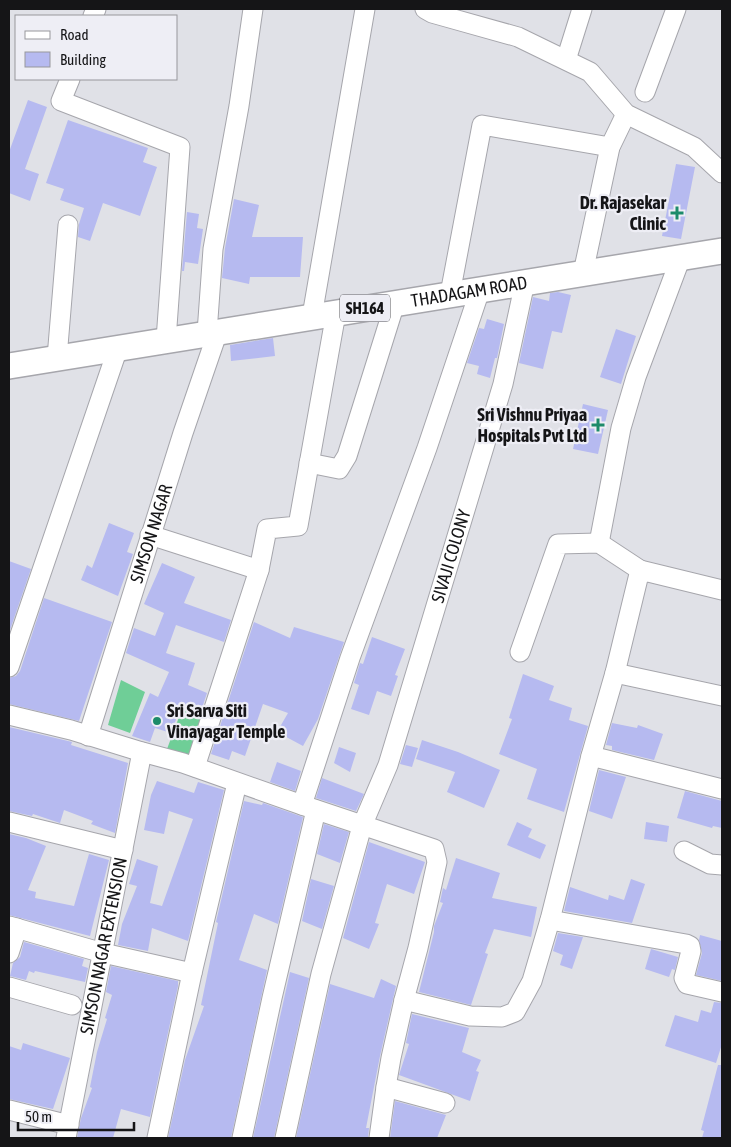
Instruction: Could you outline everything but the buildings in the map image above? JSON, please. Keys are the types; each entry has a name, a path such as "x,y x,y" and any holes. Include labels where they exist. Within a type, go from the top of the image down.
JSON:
{"main road":[{"name":"THADAGAM ROAD","path":"9,366 722,251"}],"street":[{"name":"SIMSON NAGAR","path":"88,736 213,332 213,250 239,106 253,9"},
{"path":"195,767 259,570 267,529 298,526 309,463 324,314 365,9"},
{"path":"425,9 432,13 518,37 590,72 626,114 694,147 722,173"},
{"path":"566,60 582,9"},
{"path":"645,92 676,9"},
{"path":"70,80 61,102 180,147 166,340"},
{"path":"583,273 610,147 626,114"},
{"path":"450,294 482,125 610,147"},
{"path":"57,358 68,225"},
{"path":"599,543 621,428 636,377 681,257"},
{"name":"SIVAJI COLONY","path":"286,1138 321,974 362,826 388,765 503,384 525,282"},
{"path":"242,1138 272,998 309,808 350,658 427,448 480,290"},
{"path":"309,463 339,469 347,456 395,303"},
{"path":"9,667 118,348"},
{"path":"150,535 259,570"},
{"path":"520,652 558,544 599,543 640,570 722,590"},
{"path":"404,1000 470,1016 502,1017 515,1012 532,981 550,920 640,570"},
{"path":"615,673 722,696"},
{"path":"9,715 71,730 195,767 309,808 434,849 437,862 418,948 404,1000 386,1087 380,1138"},
{"name":"SIMSON NAGAR EXTENSION","path":"68,1132 142,752"},
{"path":"591,756 722,789"},
{"path":"157,1138 192,973 237,783"},
{"path":"9,822 123,850"},
{"path":"684,851 710,864 722,865"},
{"path":"550,920 686,944 690,946 691,951 684,981 687,984 722,992"},
{"path":"9,953 13,927 103,952 192,973"},
{"path":"9,987 72,1005"},
{"path":"386,1087 445,1103"},
{"path":"9,1110 68,1132"}],"green space":[{"path":"121,680 145,692 130,733 108,725"},
{"path":"182,709 207,720 193,761 167,749"}],"place":[{"name":"Dr. Rajasekar Clinic","path":"677,213"},
{"name":"Sri Vishnu Priyaa Hospitals Pvt Ltd","path":"598,425"},
{"name":"Sri Sarva Siti Vinayagar Temple","path":"157,721"}]}
